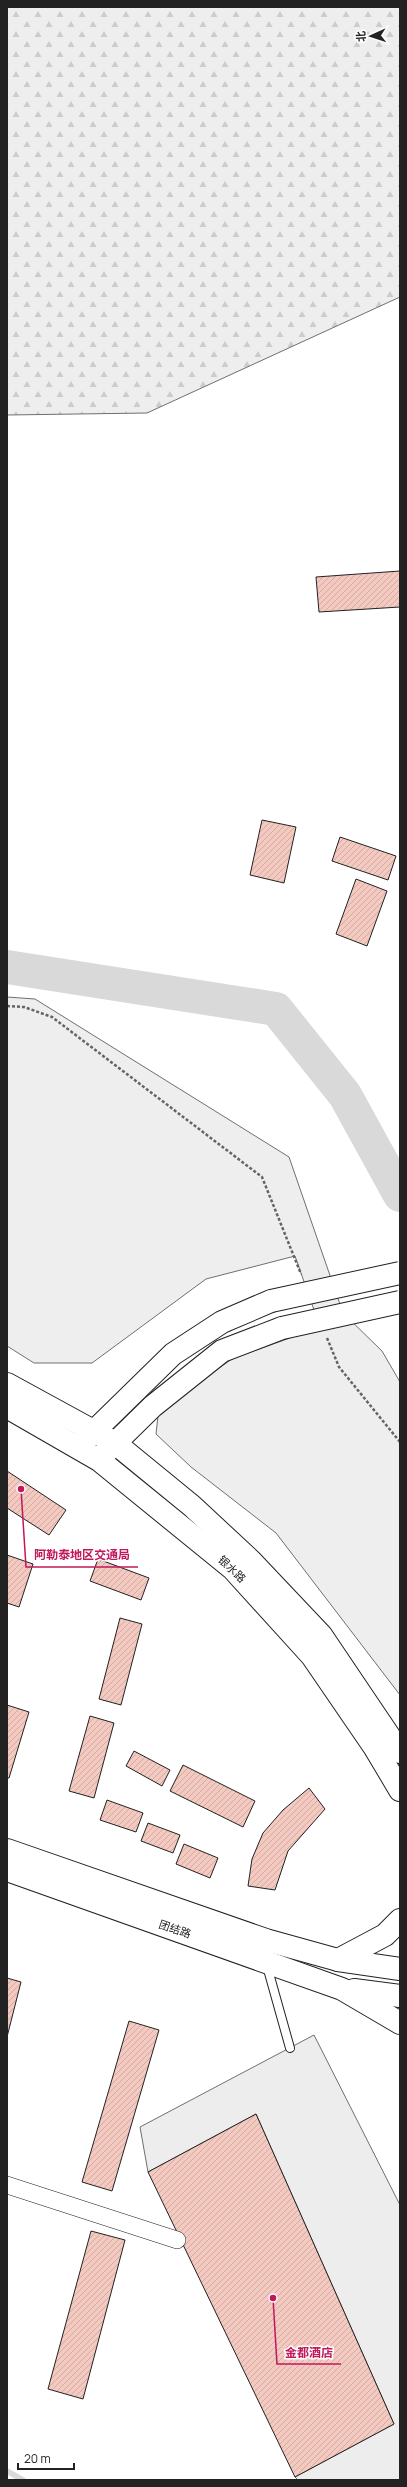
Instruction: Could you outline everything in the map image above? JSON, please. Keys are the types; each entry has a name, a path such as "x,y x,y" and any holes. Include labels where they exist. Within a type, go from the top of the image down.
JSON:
{"main road":[{"path":"77,1448 173,1354 222,1322 271,1301 400,1272"},
{"path":"99,1460 152,1406 222,1351 282,1328 400,1302"},
{"name":"银水路","path":"7,1384 116,1443 192,1506 251,1561 321,1636 400,1752"},
{"name":"银水路","path":"7,1408 99,1460 135,1486 239,1575 312,1656 375,1748 400,1790"},
{"name":"团结路","path":"7,1850 266,1940 338,1960 400,1969"},
{"name":"团结路","path":"7,1870 342,1989"},
{"path":"338,1960 385,1935 400,1920"},
{"path":"342,1989 400,1996"},
{"path":"342,1989 400,2023"}],"street":[{"path":"7,2185 177,2240"}],"lane":[{"path":"266,1961 290,2048"}],"path":[{"path":"7,1006 24,1007 52,1017 262,1177 304,1280"},
{"path":"325,1331 340,1367 400,1442"}],"green space":[{"path":"7,7 400,7 400,297 147,413 7,415"},
{"path":"7,997 35,999 289,1157 343,1313 382,1351 400,1382 400,1695 276,1533 191,1467 156,1434 158,1416 188,1389 232,1359 320,1327 295,1256 206,1279 92,1363 34,1363 7,1346"}],"shaded area":[{"path":"314,2035 400,2205 400,2480 298,2480 295,2477 394,2424 256,2114 148,2172 140,2127"}],"building":[{"path":"400,571 400,607 319,612 316,577"},
{"path":"262,820 296,827 284,883 250,875"},
{"path":"340,837 396,856 388,880 332,861"},
{"path":"356,879 387,891 367,946 336,934"},
{"path":"7,1471 66,1510 49,1535 7,1508"},
{"path":"7,1555 33,1564 19,1607 7,1603"},
{"path":"98,1559 149,1578 141,1600 90,1581"},
{"path":"120,1618 142,1624 121,1705 99,1699"},
{"path":"7,1705 29,1712 9,1778 7,1778"},
{"path":"90,1716 114,1723 94,1798 69,1791"},
{"path":"134,1751 170,1770 162,1786 126,1766"},
{"path":"183,1765 255,1801 243,1827 170,1791"},
{"path":"309,1788 325,1809 288,1851 275,1890 248,1886 252,1859 263,1833 283,1810"},
{"path":"107,1800 143,1813 136,1832 100,1820"},
{"path":"148,1823 180,1835 173,1853 141,1841"},
{"path":"184,1844 218,1858 210,1878 176,1864"},
{"path":"7,1978 21,1982 7,2037"},
{"path":"129,2021 159,2030 112,2191 82,2182"},
{"path":"256,2114 394,2424 295,2477 148,2172"},
{"path":"91,2231 125,2240 83,2399 48,2389"}],"waterway":[{"path":"7,967 276,1009 345,1095 400,1195"},
{"path":"7,2471 23,2480"}],"place":[{"name":"阿勒泰地区交通局","path":"21,1489"},
{"name":"金都酒店","path":"273,2298"}]}
